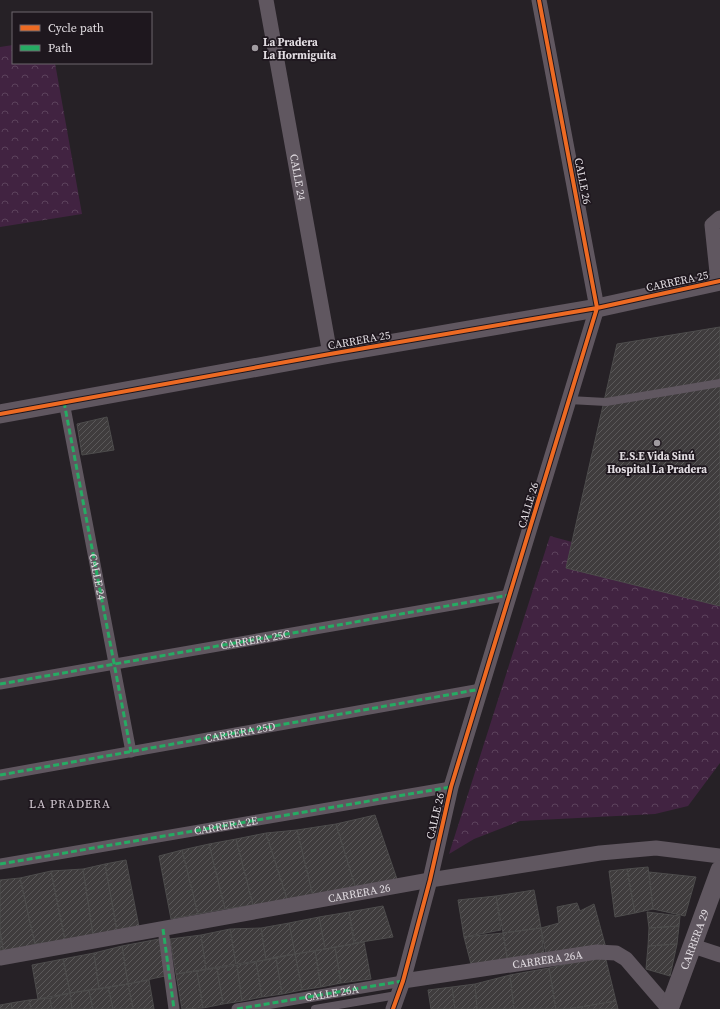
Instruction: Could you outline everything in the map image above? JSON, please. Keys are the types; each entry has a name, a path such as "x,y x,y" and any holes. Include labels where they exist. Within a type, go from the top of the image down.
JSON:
{"street":[{"name":"CALLE 24","path":"266,0 330,354"},
{"name":"CALLE 26","path":"393,1009 430,880 451,787 597,308 539,0"},
{"path":"719,282 712,225 720,218"},
{"name":"CARRERA 25","path":"0,414 330,354 597,308 719,282"},
{"name":"CALLE 24","path":"64,402 131,752"},
{"name":"CARRERA 25C","path":"0,684 510,595"},
{"name":"CARRERA 25D","path":"0,775 481,689"},
{"name":"CARRERA 2E","path":"0,864 451,787"},
{"name":"CARRERA 26","path":"0,958 430,880 600,853 656,848 720,856"},
{"name":"CARRERA 29","path":"669,1009 720,870"},
{"path":"163,929 174,1009"},
{"path":"693,946 720,955"},
{"name":"CARRERA 26A","path":"400,988 597,952 616,953 626,959 669,1009"},
{"name":"CALLE 26A","path":"237,1009 400,988"}],"lane":[{"path":"569,400 606,402 720,383"},
{"path":"316,1009 400,988"}],"green space":[{"path":"12,45 12,64 55,64 82,214 0,227 0,47"},
{"path":"550,536 572,542 566,568 720,606 720,763 688,806 655,814 520,821 474,839 449,854"}],"building":[{"name":"E.S.E Vida Sinú Hospital La Pradera","path":"720,327 720,606 566,568 617,344"},
{"path":"107,417 114,450 82,455 77,424"},
{"path":"375,815 398,882 356,889 336,824"},
{"path":"336,824 356,889 313,896 297,830"},
{"path":"297,830 313,896 288,902 266,833"},
{"path":"266,833 288,902 253,905 236,839"},
{"path":"236,839 253,905 225,909 209,844"},
{"path":"209,844 225,909 198,914 182,850"},
{"path":"182,850 198,914 171,919 159,856"},
{"path":"126,860 139,927 117,931 105,864"},
{"path":"105,864 117,931 93,935 83,869"},
{"path":"648,867 653,909 635,913 627,869"},
{"path":"83,869 93,935 65,940 51,871"},
{"path":"627,869 635,913 615,917 609,871"},
{"path":"51,871 65,940 35,944 20,878"},
{"path":"649,872 696,877 685,916 653,909"},
{"path":"20,878 35,944 4,954 0,931 0,880"},
{"path":"534,890 541,928 503,933 496,896"},
{"path":"496,896 501,930 464,937 458,900"},
{"path":"577,903 580,911 594,904 606,948 546,955 541,928 559,923 557,907"},
{"path":"383,906 393,937 355,943 349,912"},
{"path":"349,912 354,944 325,949 319,917"},
{"path":"647,912 680,916 679,926 649,928"},
{"path":"319,917 325,949 295,954 289,923"},
{"path":"289,923 295,954 266,960 261,928"},
{"path":"679,926 677,944 648,946 649,928"},
{"path":"261,928 266,960 236,964 230,929"},
{"path":"541,928 544,956 508,962 503,933"},
{"path":"230,929 236,964 206,969 201,935"},
{"path":"0,931 4,954 0,954"},
{"path":"503,933 508,962 472,968 464,937"},
{"path":"201,935 206,969 176,974 170,939"},
{"path":"159,939 165,976 128,984 122,946"},
{"path":"364,942 371,979 341,983 335,947"},
{"path":"677,944 670,976 646,969 648,946"},
{"path":"122,946 128,984 99,989 94,953"},
{"path":"335,947 341,983 321,987 315,951"},
{"path":"315,951 321,987 302,990 295,954"},
{"path":"94,953 99,989 70,993 63,959"},
{"path":"295,954 302,990 282,994 276,957"},
{"path":"605,956 616,1001 568,1009 556,1009 549,968"},
{"path":"276,957 282,994 262,997 256,962"},
{"path":"63,959 70,993 38,999 32,965"},
{"path":"256,962 262,997 242,1001 237,965"},
{"path":"237,965 242,1001 223,1004 217,968"},
{"path":"217,968 223,1004 203,1008 197,971"},
{"path":"549,968 556,1009 514,1009 510,975"},
{"path":"197,971 203,1008 182,1009 176,974"},
{"path":"510,975 514,1009 477,1009 475,984"},
{"path":"149,980 154,1009 133,1009 128,984"},
{"path":"128,984 133,1009 113,1009 108,987"},
{"path":"475,984 477,1009 455,1009 452,987"},
{"path":"108,987 113,1009 93,1009 89,990"},
{"path":"452,987 455,1009 431,1009 428,990"},
{"path":"89,990 93,1009 72,1009 70,993"},
{"path":"70,993 72,1009 52,1009 50,998"},
{"path":"50,998 52,1009 31,1009 29,1000"},
{"path":"29,1000 31,1009 12,1009 11,1003"},
{"path":"616,1001 618,1009 568,1009"},
{"path":"11,1003 12,1009 0,1009 0,1005"}],"marked path":[{"path":"64,402 131,752"},
{"path":"0,684 510,595"},
{"path":"0,775 481,689"},
{"path":"0,864 451,787"},
{"path":"163,929 174,1009"},
{"path":"237,1009 403,981"}],"cycle path":[{"path":"393,1009 403,981 430,880 451,787 597,308 539,0"},
{"path":"0,414 330,354 597,308 720,281"}],"place":[{"name":"La Pradera La Hormiguita","path":"255,48"},
{"name":"E.S.E Vida Sinú Hospital La Pradera","path":"657,443"}],"district":[{"name":"LA PRADERA","path":"70,804"}]}
